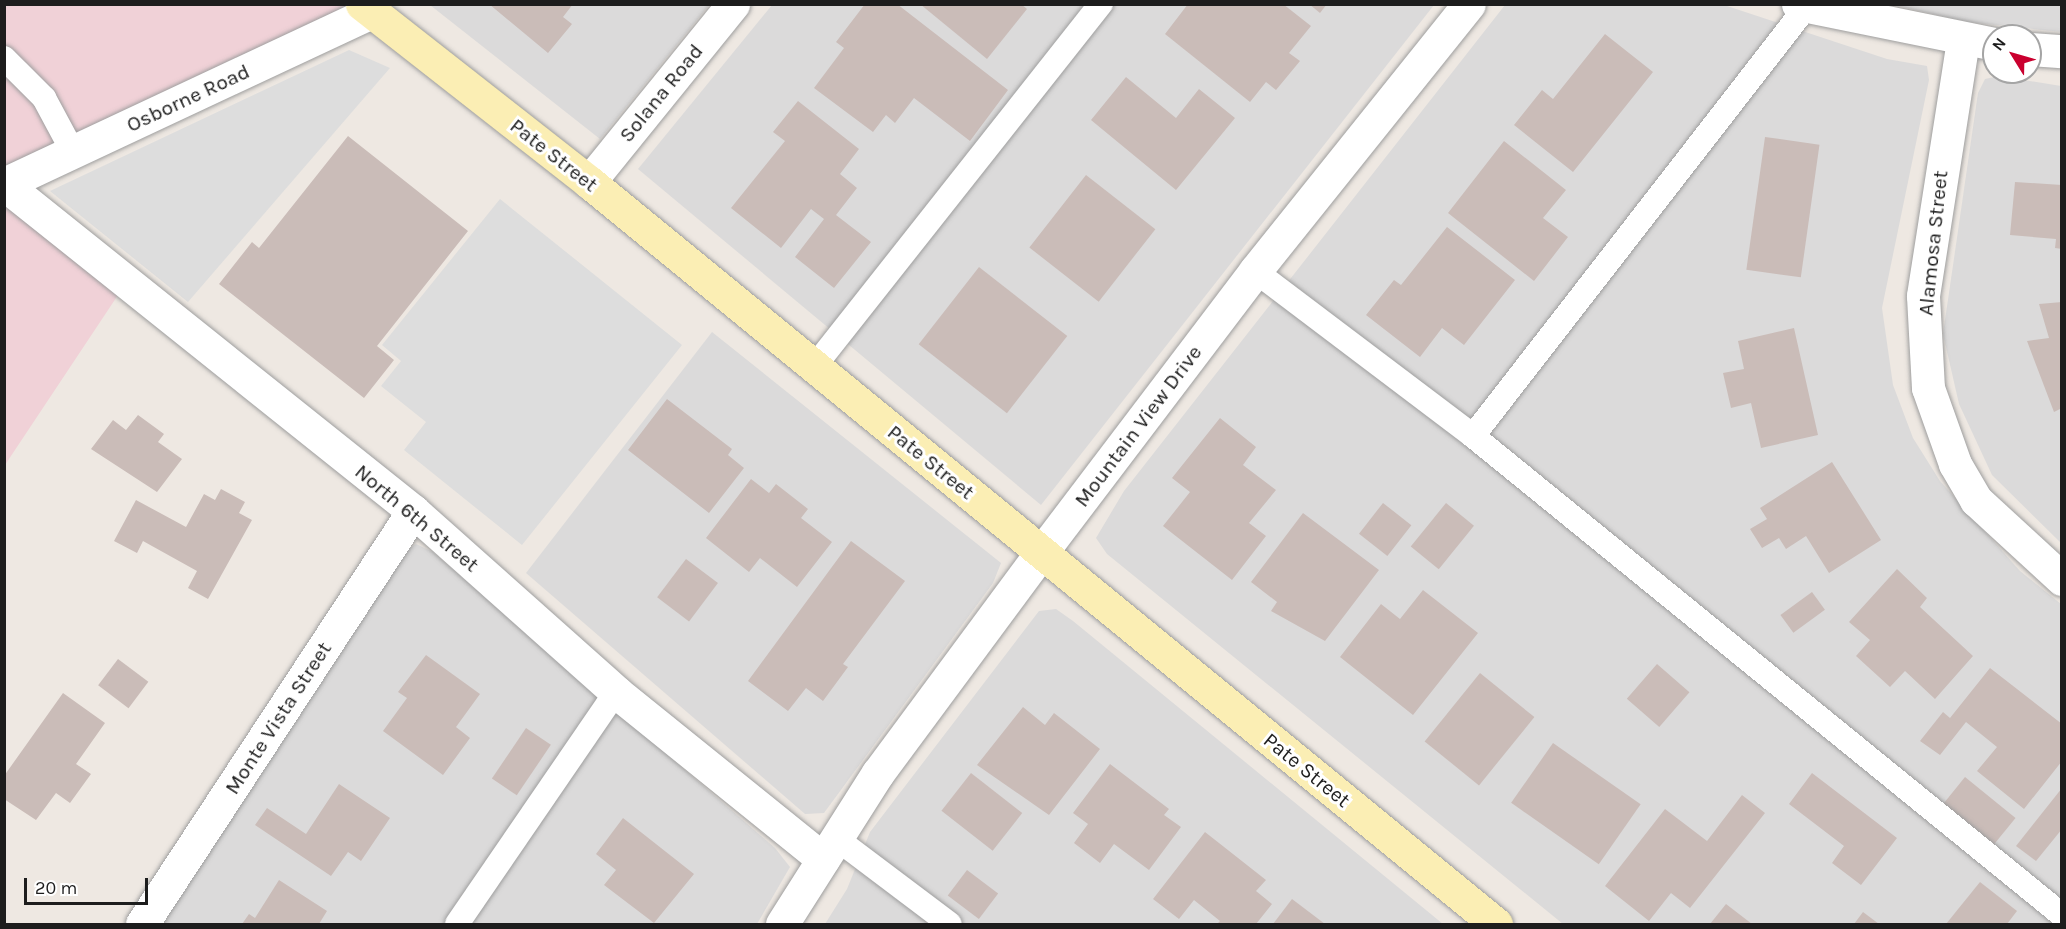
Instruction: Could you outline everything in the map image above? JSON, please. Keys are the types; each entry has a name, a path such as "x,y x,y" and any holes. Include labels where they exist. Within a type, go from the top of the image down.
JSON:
{"street":[{"name":"Solana Road","path":"589,182 734,4"},
{"name":"Mountain View Drive","path":"782,924 878,772 1041,553 1256,271 1469,4"},
{"path":"1802,6 1978,42"},
{"name":"Pate Street","path":"367,8 589,182 1496,924"},
{"name":"Osborne Road","path":"4,184 367,8"},
{"name":"Alamosa Street","path":"1978,42 1923,296 1928,388 1955,464 1976,500 2061,579"},
{"path":"2042,50 2061,51"},
{"name":"North 6th Street","path":"4,184 413,511 616,692 830,849"},
{"name":"Monte Vista Street","path":"142,924 413,511"}],"lane":[{"path":"814,367 1101,4"},
{"path":"1473,436 1802,6"},
{"path":"4,58 44,98 73,152"},
{"path":"1256,271 1473,436 2061,915"},
{"path":"457,924 616,692"},
{"path":"830,849 950,924"}],"shaded area":[{"path":"362,4 5,184 5,5"},
{"path":"430,5 709,5 600,139"},
{"path":"772,5 1434,5 1041,505 638,169"},
{"path":"1505,5 1724,5 1887,59 1927,66 1929,80 1882,308 1893,385 1913,438 1940,481 2020,571 2061,604 2061,924 1563,924 1107,554 1096,538 1124,491"},
{"path":"1894,5 2061,5 2061,32 2042,30 2042,24 1968,22"},
{"path":"349,50 390,68 188,302 50,191"},
{"path":"2042,83 2061,86 2061,543 1992,475 1959,404 1943,334 1978,93 1982,84"},
{"path":"5,184 126,283 5,465"},
{"path":"500,199 682,345 522,545 404,450 426,422 381,386 401,361 382,345"},
{"path":"712,332 1001,563 993,583 824,813 805,814 526,573"},
{"path":"416,544 433,552 775,848 790,867 757,924 160,924 406,551"},
{"path":"1056,609 1443,924 825,924 847,889 870,832 1039,611"}],"building":[{"path":"489,4 573,4 563,17 572,24 548,53"},
{"path":"865,4 897,4 1008,90 970,141 914,98 895,123 886,115 873,132 814,88 844,48 836,42"},
{"path":"920,4 1021,4 1027,9 987,59"},
{"path":"1188,4 1283,4 1311,26 1289,53 1300,61 1276,90 1266,82 1250,102 1165,34"},
{"path":"1309,4 1327,4 1320,13"},
{"path":"1605,34 1653,72 1573,172 1514,125 1542,90 1553,99"},
{"path":"1126,77 1176,118 1199,89 1235,118 1176,190 1091,120"},
{"path":"798,101 859,149 840,174 857,188 836,215 871,242 834,288 795,257 824,219 811,209 781,248 731,208 785,141 773,132"},
{"path":"348,136 468,231 377,346 394,360 364,398 219,284 252,242 259,248"},
{"path":"1765,137 1819,145 1801,277 1746,270"},
{"path":"1504,141 1566,190 1543,218 1568,237 1534,281 1448,213"},
{"path":"1086,175 1155,229 1099,302 1029,247"},
{"path":"2015,182 2062,185 2062,249 2055,248 2056,239 2010,235"},
{"path":"1447,227 1515,280 1464,345 1442,328 1420,357 1366,315 1394,280 1401,285"},
{"path":"979,267 1067,336 1007,413 919,344"},
{"path":"2062,302 2062,408 2054,412 2027,341 2049,338 2039,304"},
{"path":"1794,328 1818,435 1761,448 1751,403 1731,408 1723,373 1744,369 1738,341"},
{"path":"667,399 732,449 728,455 744,468 709,513 628,450"},
{"path":"138,415 164,434 158,442 182,459 157,492 91,449 113,420 126,430"},
{"path":"1220,418 1256,447 1243,465 1276,490 1249,523 1266,536 1232,580 1163,526 1190,492 1172,478"},
{"path":"1832,462 1881,540 1829,573 1806,536 1786,549 1779,538 1762,548 1750,529 1767,519 1760,508"},
{"path":"751,479 769,493 776,484 808,509 801,518 832,542 797,587 760,558 749,572 706,538"},
{"path":"221,489 245,502 239,513 252,520 208,599 188,588 197,571 143,541 137,553 114,541 136,500 186,527 204,494 215,500"},
{"path":"1383,503 1411,525 1387,556 1359,534"},
{"path":"1446,503 1474,526 1439,569 1411,547"},
{"path":"1303,513 1379,570 1325,641 1271,611 1277,602 1251,582"},
{"path":"851,541 905,581 843,664 848,667 823,701 806,688 788,711 748,681"},
{"path":"686,559 718,583 689,621 657,597"},
{"path":"1897,569 1927,598 1920,607 1973,656 1935,699 1905,671 1890,687 1856,656 1870,640 1849,622"},
{"path":"1423,590 1478,633 1413,715 1340,657 1381,604 1400,619"},
{"path":"1812,592 1825,610 1793,633 1780,615"},
{"path":"426,655 480,694 456,727 470,738 443,775 383,731 407,698 398,692"},
{"path":"118,659 148,682 128,708 98,685"},
{"path":"1657,664 1689,692 1659,727 1627,699"},
{"path":"1990,668 2062,724 2062,761 2024,809 1977,771 1997,747 1966,722 1940,755 1920,741 1943,712 1950,718"},
{"path":"1480,673 1534,717 1479,785 1425,741"},
{"path":"63,693 105,723 76,764 91,774 70,803 56,793 36,820 4,799 4,776"},
{"path":"1023,707 1045,725 1054,713 1100,749 1049,815 977,765"},
{"path":"526,728 551,745 517,795 492,779"},
{"path":"1553,743 1641,804 1599,864 1511,803"},
{"path":"1110,764 1169,809 1164,815 1181,827 1149,870 1114,844 1100,863 1074,843 1088,824 1073,813"},
{"path":"971,773 1022,813 993,851 941,811"},
{"path":"1812,773 1897,838 1861,885 1832,863 1844,846 1789,804"},
{"path":"1965,777 2016,818 1994,844 1944,803"},
{"path":"339,784 390,818 361,861 348,852 331,876 255,825 267,808 306,834"},
{"path":"2062,788 2062,829 2036,861 2016,846"},
{"path":"1742,795 1765,813 1690,908 1671,893 1649,921 1605,886 1665,809 1707,841"},
{"path":"623,818 694,874 654,923 604,885 616,870 596,854"},
{"path":"1205,832 1266,880 1256,891 1272,904 1256,924 1217,924 1220,921 1194,900 1179,919 1153,899"},
{"path":"967,870 998,893 979,919 948,896"},
{"path":"279,880 327,911 319,924 242,924 249,914 255,918"},
{"path":"1980,882 2017,911 2007,924 1946,924"},
{"path":"1292,899 1325,924 1273,924"},
{"path":"1726,904 1752,924 1710,924"},
{"path":"1863,912 1879,924 1854,924"}]}
